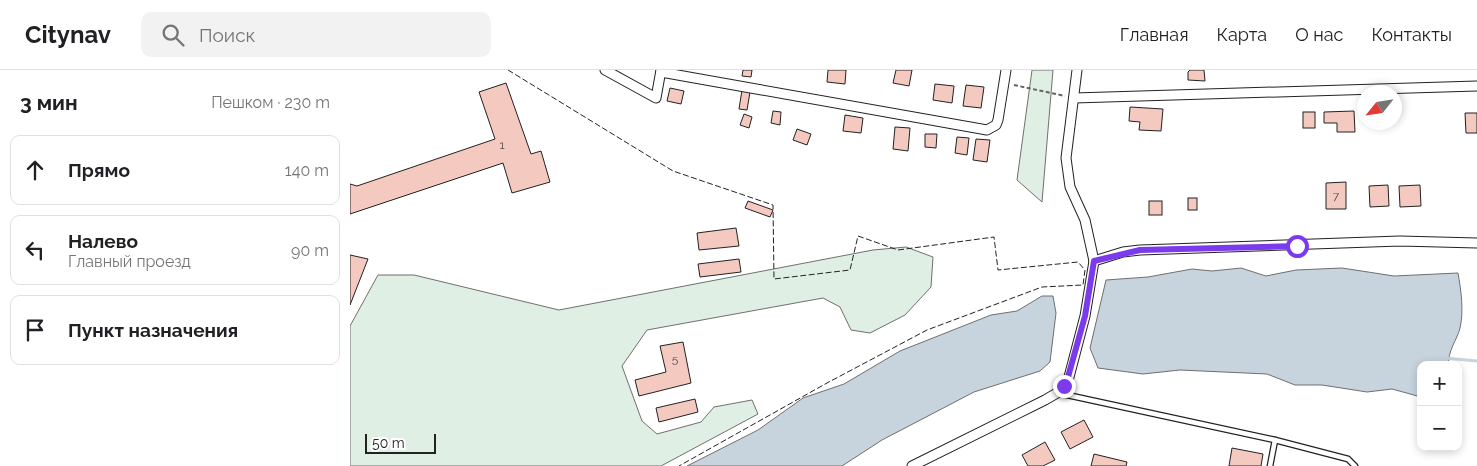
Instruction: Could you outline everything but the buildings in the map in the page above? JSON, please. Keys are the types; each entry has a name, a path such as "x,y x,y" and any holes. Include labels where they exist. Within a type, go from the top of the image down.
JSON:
{"street":[{"path":"605,70 656,98 661,71 987,130 996,125 998,120 1006,70"},
{"path":"912,466 1057,393 1064,386 1068,377 1085,316 1094,261 1085,220 1070,187 1066,158 1077,70"},
{"path":"1074,98 1477,86"},
{"path":"1094,261 1140,250 1400,241 1477,243"}],"lane":[{"path":"1057,393 1275,440 1348,459 1355,466"},
{"path":"1270,466 1275,440"}],"path":[{"path":"1004,84 1074,98"}],"green space":[{"path":"1032,70 1053,70 1042,202 1017,180"},
{"path":"906,247 933,257 931,287 905,315 870,333 851,330 840,307 823,298 647,330 622,366 642,421 657,434 701,422 714,407 752,400 758,414 661,466 350,466 350,326 378,275 414,275 559,310 873,250"}],"shaded area":[{"path":"1241,268 1266,276 1296,270 1342,268 1394,276 1458,273 1462,301 1459,333 1449,355 1449,361 1417,361 1417,396 1392,389 1367,392 1322,385 1295,385 1267,374 1180,370 1143,374 1098,368 1090,348 1106,280 1148,277 1192,269 1212,271"},
{"path":"1042,296 1053,296 1056,313 1050,362 1040,371 974,392 882,440 842,466 687,466 758,430 803,398 844,384 900,351 991,315 1017,311"}],"waterway":[{"path":"1445,358 1477,361"}],"fence":[{"path":"508,70 673,171 773,205 774,279 850,270 858,236 898,250 994,237 998,270 1078,262 1085,270 1083,285 1042,287 927,330 827,383 679,466"}],"route":[{"path":"1064,386 1085,316 1094,261 1123,252 1140,250 1297,246"}]}
